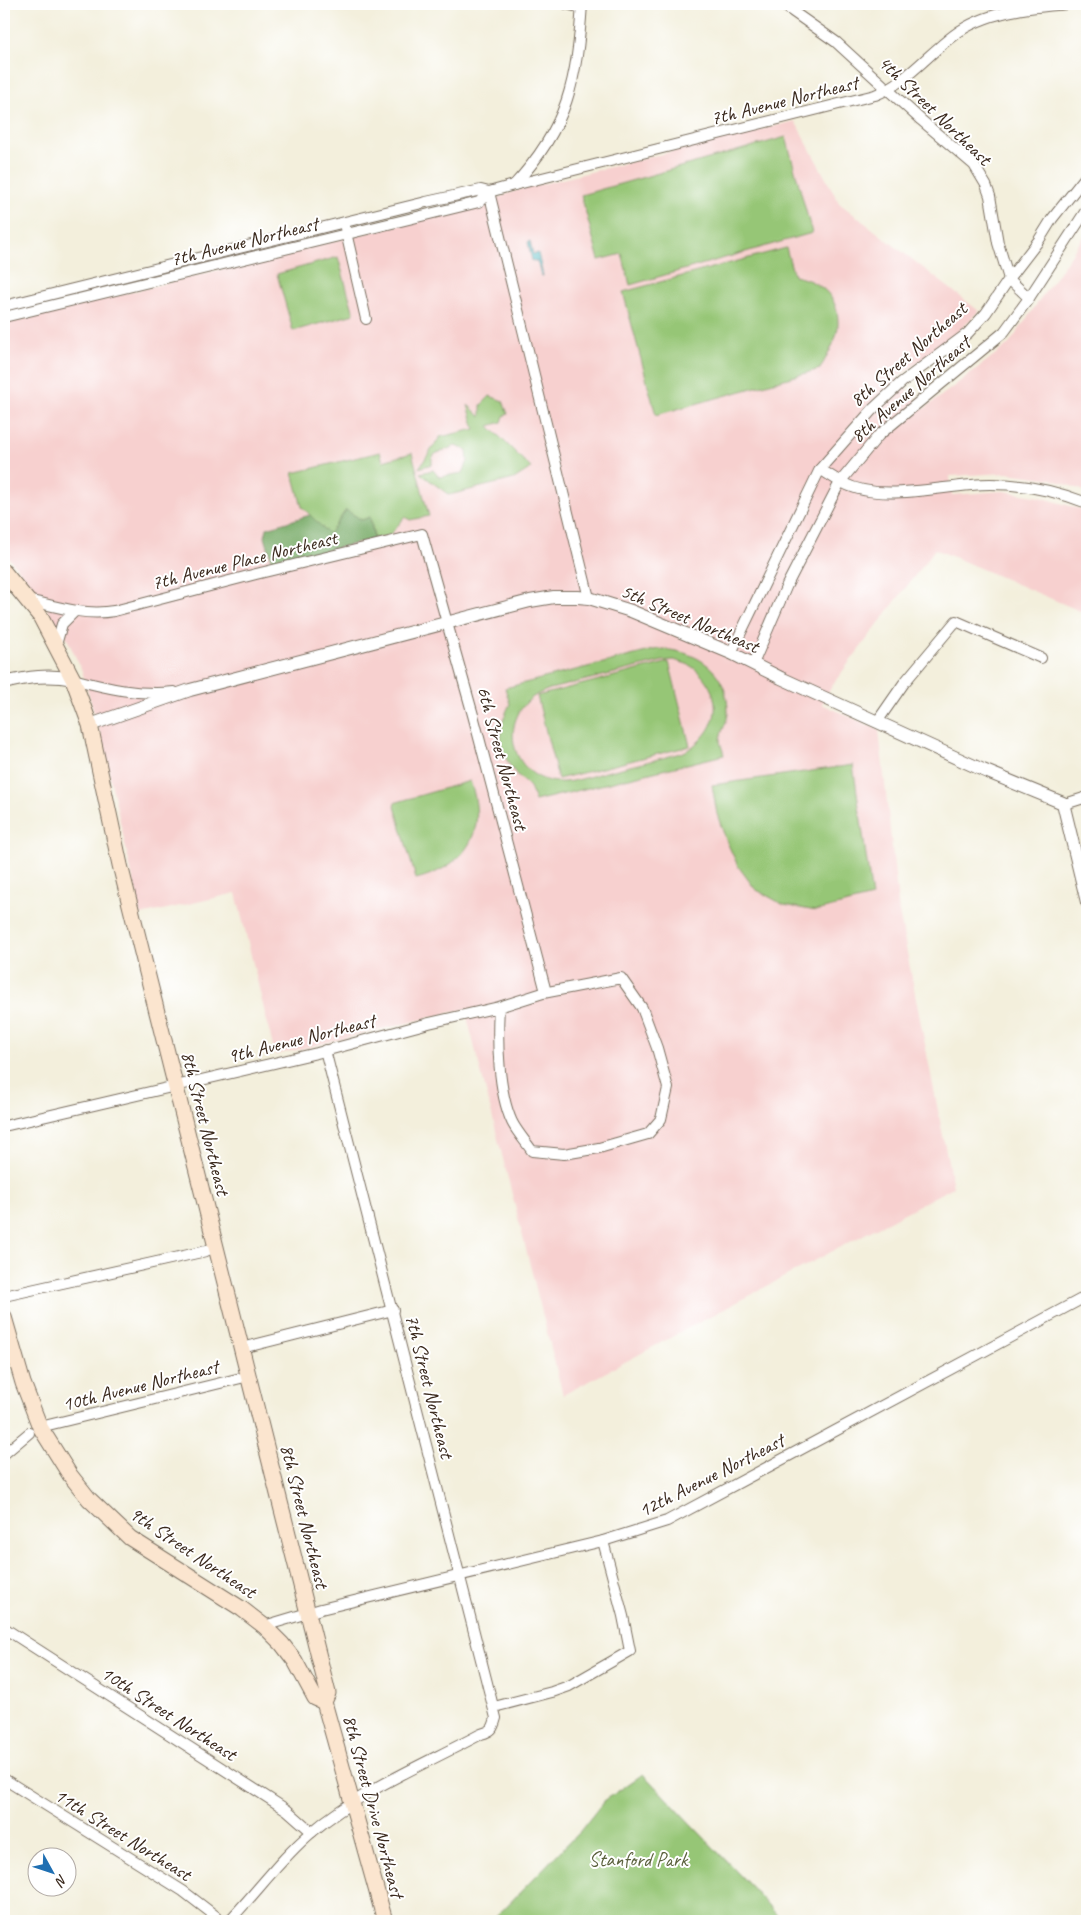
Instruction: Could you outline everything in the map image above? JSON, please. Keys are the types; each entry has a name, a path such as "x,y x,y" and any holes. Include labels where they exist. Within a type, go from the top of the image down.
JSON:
{"main road":[{"name":"8th Street Northeast","path":"4,572 40,616 73,679 90,725 120,865 328,1693 324,1702"},
{"name":"9th Street Northeast","path":"4,1317 35,1430 89,1499 112,1522 150,1551 242,1609 264,1626 296,1661 315,1698 324,1702"},
{"name":"8th Street Drive Northeast","path":"324,1702 385,1921"}],"street":[{"path":"514,185 544,149 564,108 576,67 582,6 566,4"},
{"name":"4th Street Northeast","path":"782,4 836,42 974,165 990,196 998,243 1009,279 1029,298"},
{"name":"7th Avenue Northeast","path":"4,317 478,202 489,192 514,185 875,95 888,89 953,36 979,21 1026,9 1069,4"},
{"name":"8th Street Northeast","path":"731,653 820,469 872,410 902,382 968,332 986,313 1069,196 1087,175"},
{"name":"7th Avenue Northeast","path":"4,306 344,222 481,190 489,192"},
{"name":"5th Street Northeast","path":"489,192 589,598 638,613 731,653 983,770 1063,803"},
{"name":"8th Avenue Northeast","path":"753,664 787,585 840,482 879,436 1004,332 1029,298 1087,209"},
{"path":"344,222 366,319"},
{"path":"820,469 840,482 855,488 882,492 974,485 1015,485 1045,490 1087,503"},
{"name":"7th Avenue Place Northeast","path":"28,600 74,611 97,614 422,534"},
{"name":"6th Street Northeast","path":"422,534 546,992"},
{"path":"90,725 190,690 447,622 530,601 566,596 589,598"},
{"path":"56,645 62,624 74,611"},
{"path":"877,722 904,683 956,621 1041,658"},
{"path":"4,683 46,675 56,675 136,692 158,694 190,690"},
{"path":"1087,797 1063,803 1087,902"},
{"name":"9th Avenue Northeast","path":"4,1126 326,1050 499,1007 546,992 622,978 642,1008 657,1048 668,1088 661,1119 648,1134 599,1148 564,1154 532,1151 512,1122 503,1091 497,1034 499,1007"},
{"name":"7th Street Northeast","path":"326,1050 496,1715 493,1730 352,1803"},
{"path":"4,1296 180,1257 216,1246"},
{"name":"12th Avenue Northeast","path":"264,1626 308,1613 603,1541 650,1527 680,1514 1087,1296"},
{"name":"10th Avenue Northeast","path":"242,1348 393,1310"},
{"name":"10th Avenue Northeast","path":"4,1454 35,1430 249,1376"},
{"path":"494,1707 569,1686 630,1651 603,1541"},
{"name":"10th Street Northeast","path":"4,1628 287,1810 312,1832"},
{"name":"11th Street Northeast","path":"4,1778 183,1891 222,1921"},
{"path":"229,1921 312,1832 352,1803"}],"shaded area":[{"path":"795,121 839,203 979,311 960,330 897,378 924,409 1009,344 1087,232 1087,492 1052,479 1007,473 950,476 952,495 1003,491 1040,497 1087,511 1087,614 935,549 833,684 822,704 879,730 899,912 953,1187 563,1395 465,1009 275,1055 236,893 141,915 101,737 82,671 65,634 48,611 42,598 4,552 4,324 482,204 518,190"}],"green space":[{"path":"786,137 812,233 630,285 622,254 599,260 581,195"},
{"path":"786,248 794,276 819,286 831,297 835,304 838,322 837,334 820,369 656,415 623,292"},
{"path":"338,257 354,314 293,331 277,274"},
{"path":"490,396 503,401 508,414 504,416 502,422 489,426 531,468 514,479 449,495 420,473 433,470 439,477 463,473 468,461 467,450 455,446 435,454 432,458 432,464 419,468 440,437 475,429 468,405 481,417 481,405"},
{"path":"380,452 383,461 412,453 429,516 410,520 405,517 390,535 374,539 370,517 329,534 302,507 293,473"},
{"path":"346,510 362,520 370,517 374,539 273,564 265,537 267,528 310,515 329,534"},
{"path":"658,649 673,650 698,659 708,666 717,675 723,686 727,699 728,714 720,740 724,755 535,801 530,787 515,772 504,754 501,729 510,704 505,688","holes":["674,660 689,665 700,674 712,691 715,702 713,721 702,739 694,746 674,755 568,782 543,779 531,772 522,763 513,739 514,726 519,713 532,697 550,689 663,661"]},
{"path":"669,662 690,746 558,779 537,696"},
{"path":"853,765 872,897 816,911 784,905 755,889 738,866 726,840 717,814 712,785"},
{"path":"470,781 477,816 469,844 460,856 448,865 416,879 394,803"},
{"name":"Stanford Park","path":"643,1774 782,1921 492,1921 581,1830 604,1801"}],"water":[{"path":"530,241 533,254 538,253 543,276 541,276 537,261 532,261 528,242"}]}
